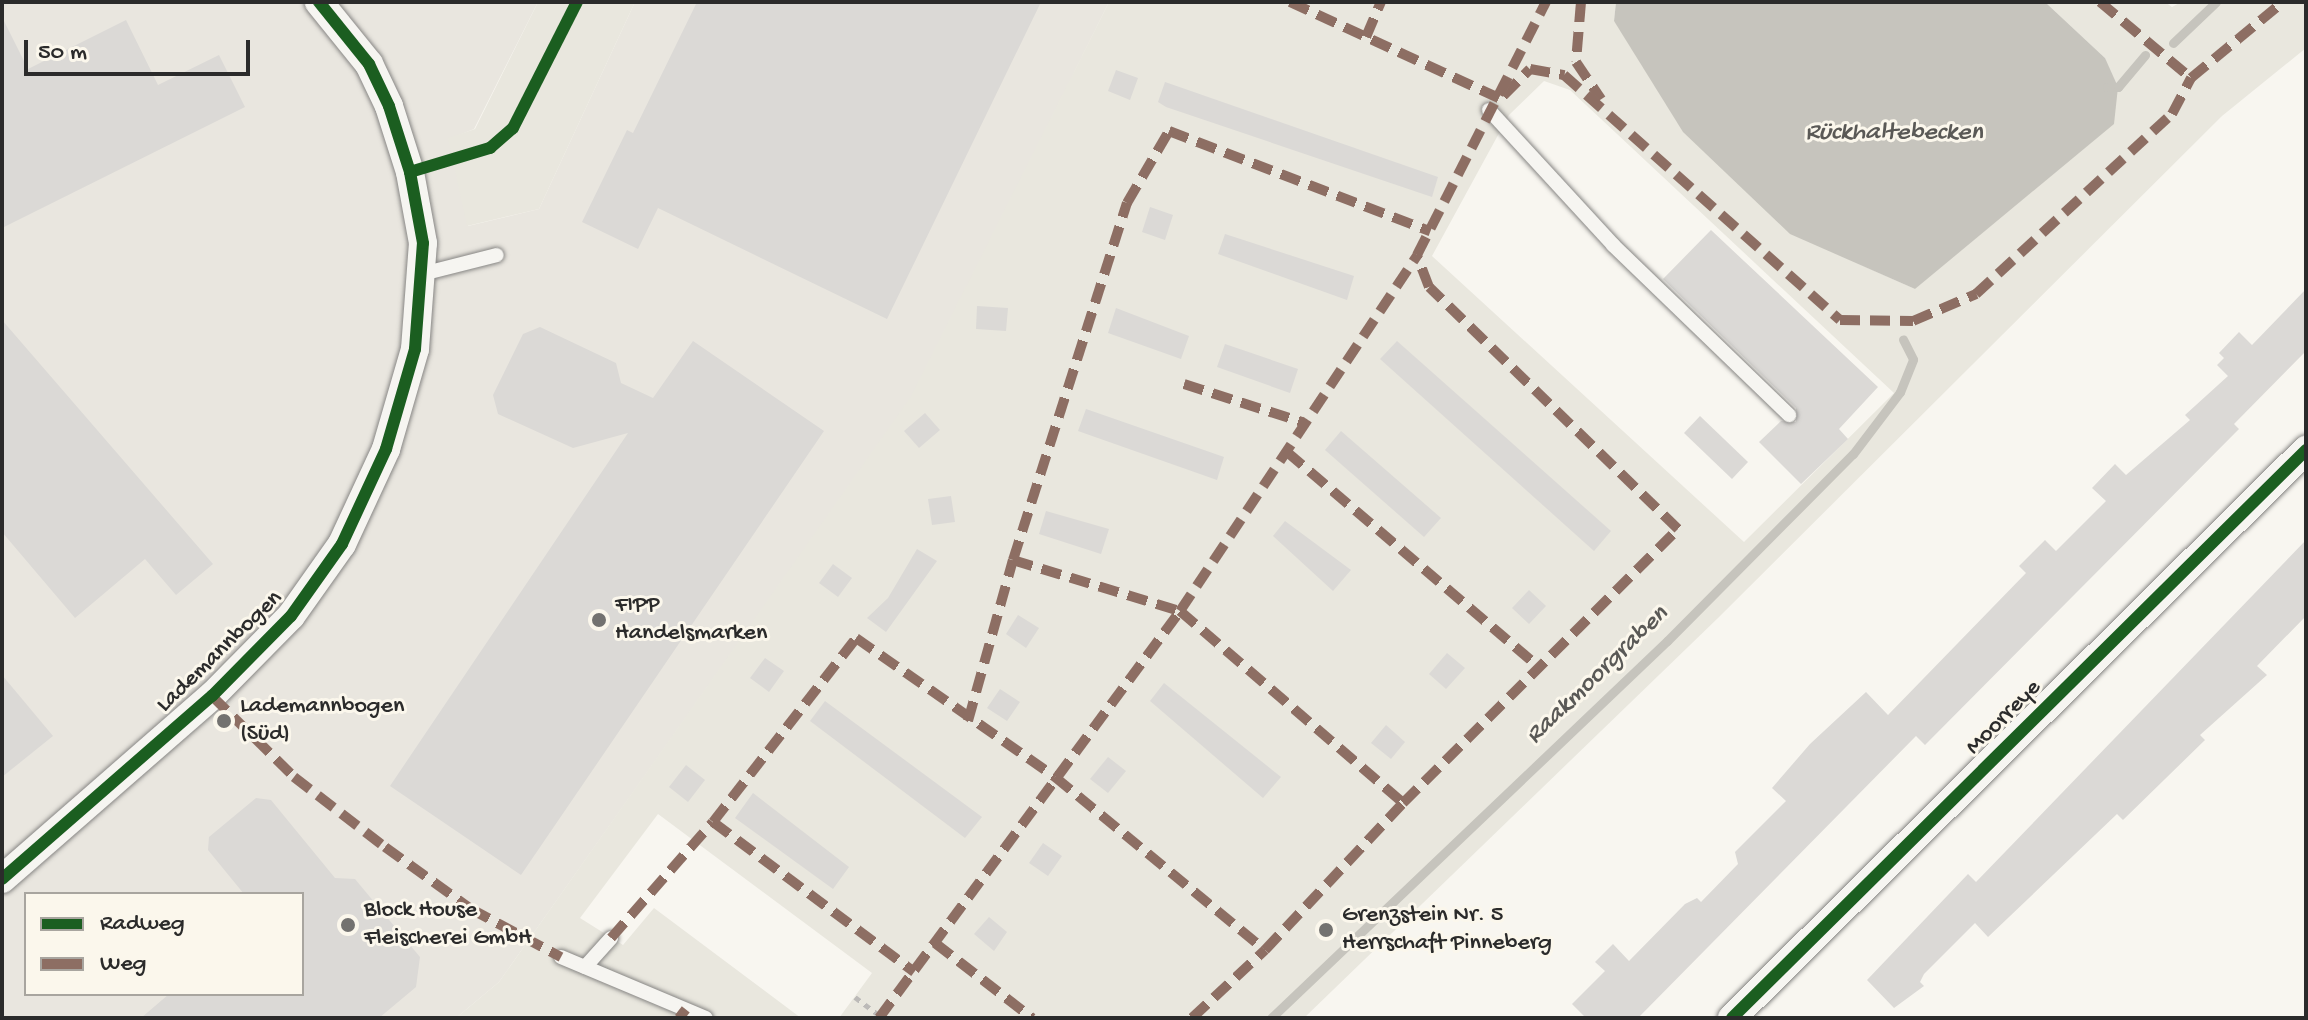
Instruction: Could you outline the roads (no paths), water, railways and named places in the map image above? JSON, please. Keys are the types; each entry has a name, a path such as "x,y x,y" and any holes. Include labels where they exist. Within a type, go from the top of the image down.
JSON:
{"street":[{"name":"Lademannbogen","path":"2,879 212,696 308,595 342,544 386,449 415,349 423,243 410,172 389,106 369,64 319,2"},
{"name":"Moorreye","path":"1732,1018 2306,450"}],"lane":[{"path":"1489,110 1613,245 1789,415"},
{"path":"422,274 497,255"},
{"path":"585,967 611,938"},
{"path":"561,957 706,1018"}],"water":[{"name":"Rückhaltebecken","path":"1616,2 2045,2 2105,58 2118,87 2114,124 1915,289 1790,234 1683,132 1614,21"}],"waterway":[{"name":"Raakmoorgraben","path":"2173,43 2216,2"},
{"name":"Raakmoorgraben","path":"2107,87 2118,87 2145,55"},
{"name":"Raakmoorgraben","path":"1271,1018 1667,641 1853,454 1900,392 1913,359 1903,339"}],"place":[{"name":"FIPP Handelsmarken","path":"599,620"},
{"name":"Lademannbogen (Süd)","path":"224,721"},
{"name":"Block House Fleischerei GmbH","path":"348,925"},
{"name":"Grenzstein Nr. 5 Herrschaft Pinneberg","path":"1326,930"}]}
